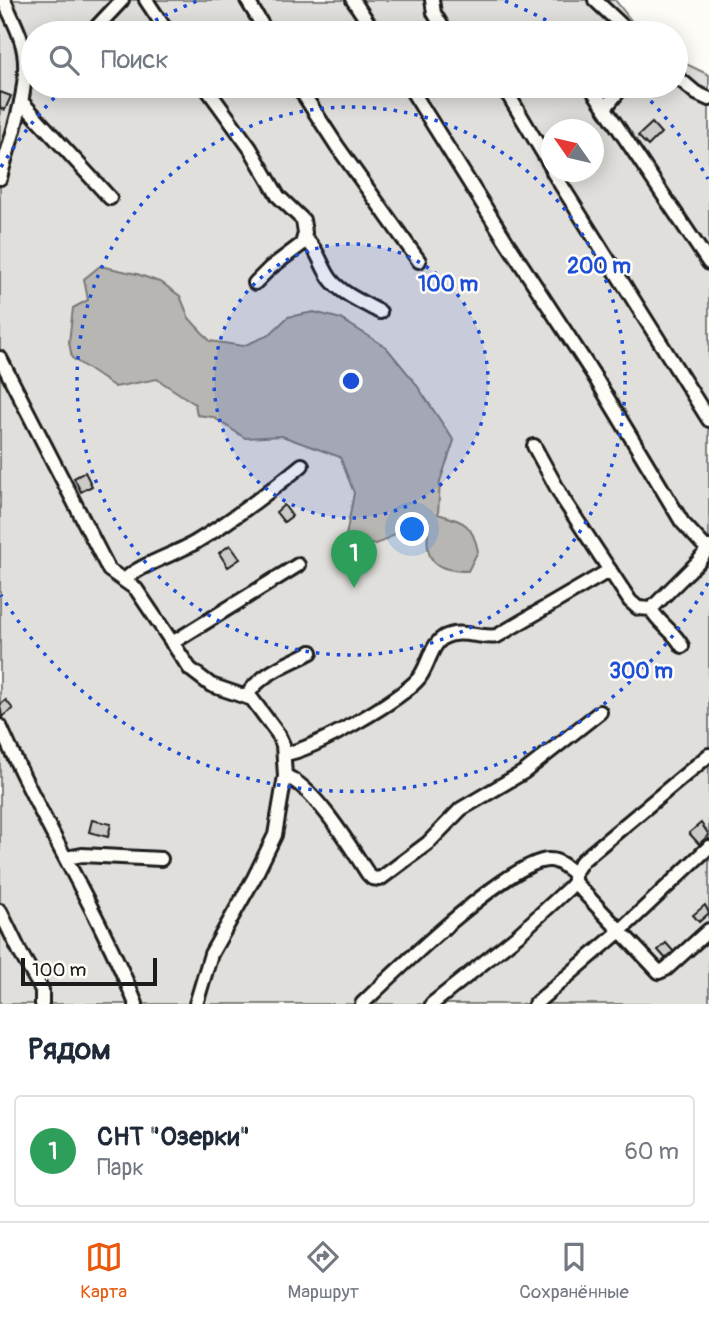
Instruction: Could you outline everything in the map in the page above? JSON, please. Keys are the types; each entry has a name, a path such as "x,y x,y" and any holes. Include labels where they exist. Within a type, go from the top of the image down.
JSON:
{"street":[{"path":"4,0 21,28"},
{"path":"102,21 122,0"},
{"path":"146,0 160,21"},
{"path":"247,0 260,21"},
{"path":"353,0 367,21"},
{"path":"432,0 434,13 439,21"},
{"path":"594,0 618,21"},
{"path":"688,86 709,99"},
{"path":"0,178 21,98"},
{"path":"214,98 250,148 278,196 303,220 305,239 335,284 380,312"},
{"path":"306,98 419,261"},
{"path":"417,98 587,365 682,522 708,548 699,561 651,610"},
{"path":"510,98 541,151"},
{"path":"598,98 709,263"},
{"path":"605,108 613,98"},
{"path":"21,101 110,198"},
{"path":"560,182 709,420"},
{"path":"255,283 270,268 297,249 305,239"},
{"path":"0,358 109,570 136,589 190,669 204,681 247,696 256,704 278,734 285,754 285,775 275,835 211,954 195,1004"},
{"path":"534,446 563,499 634,607 651,610 674,632 682,646"},
{"path":"125,580 134,571 197,541 245,510 302,465"},
{"path":"172,643 298,565"},
{"path":"285,754 305,749 354,724 412,684 424,670 434,648 446,636 463,633 497,636 610,570"},
{"path":"247,696 255,685 275,670 311,652"},
{"path":"285,775 297,783 329,815 368,874 372,878 380,879 429,843 461,809 524,772 600,712"},
{"path":"0,726 136,1004"},
{"path":"432,1004 518,935 574,877 583,861 709,755"},
{"path":"535,1004 620,931 709,847"},
{"path":"66,858 82,855 161,859"},
{"path":"362,1004 466,909 532,864 548,859 555,860 574,877 659,972 666,969 709,930"},
{"path":"0,911 21,954 39,982 42,1004"}],"shaded area":[{"path":"0,0 615,0 632,21 21,21 21,98 688,98 688,65 709,75 709,1004 0,1004"},
{"path":"100,266 162,283 180,296 189,318 210,341 243,346 269,335 288,317 314,312 341,319 386,347 414,381 454,441 440,481 438,514 470,529 478,551 468,571 446,569 433,561 428,547 429,525 414,520 377,544 362,544 346,536 354,493 340,457 282,436 245,438 213,417 197,415 195,404 157,379 115,387 72,358 69,342 73,308 88,300 84,279"}],"building":[{"path":"0,92 11,96 5,110 0,108"},
{"path":"652,123 661,133 648,146 638,136"},
{"path":"85,472 92,486 81,492 74,478"},
{"path":"284,505 292,516 284,522 276,512"},
{"path":"230,545 240,559 228,567 219,553"},
{"path":"6,700 13,709 2,717 0,705"},
{"path":"92,820 111,824 108,837 89,832"},
{"path":"701,823 709,835 699,844 689,833"},
{"path":"705,905 709,913 699,922 693,915"},
{"path":"666,943 674,952 666,959 658,950"}],"place":[{"name":"СНТ \"Озерки\"","path":"354,588"}]}
